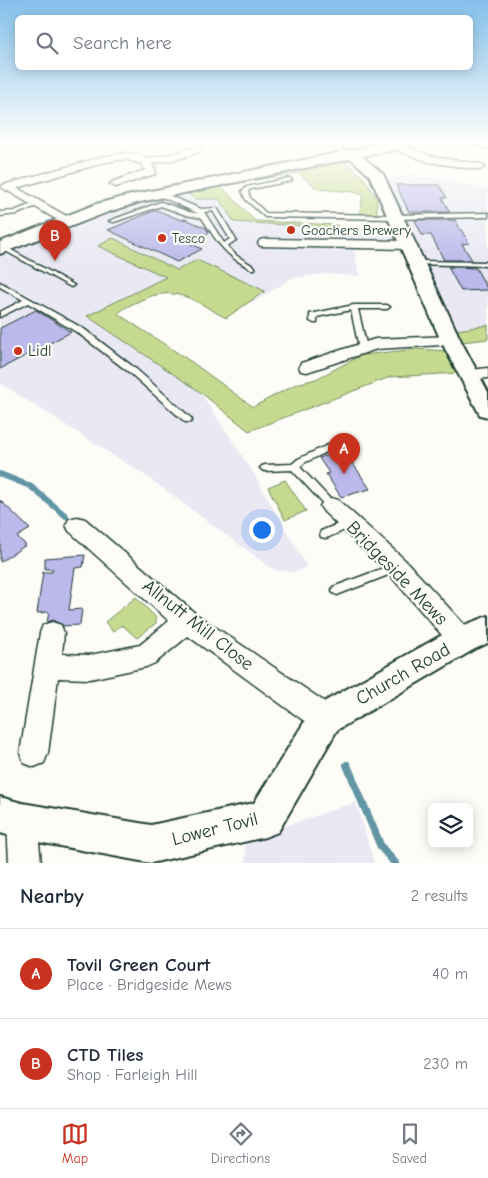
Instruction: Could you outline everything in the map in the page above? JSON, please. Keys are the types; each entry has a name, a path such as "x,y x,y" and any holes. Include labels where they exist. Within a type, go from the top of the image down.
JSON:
{"main road":[{"path":"1,247 102,208 158,193 203,184"}],"street":[{"path":"3,188 16,184"},
{"path":"381,184 451,341 488,410"},
{"path":"3,188 37,204 66,221"},
{"path":"265,243 407,245"},
{"path":"307,367 375,344 451,341"},
{"path":"468,375 488,373"},
{"name":"Bridgeside Mews","path":"331,506 397,567 480,635"},
{"name":"Allnutt Mill Close","path":"77,525 187,622 325,719"},
{"path":"47,666 90,668 146,655 187,622"},
{"path":"34,753 52,633"},
{"name":"Church Road","path":"325,719 480,635"},
{"name":"Lower Tovil","path":"11,818 151,844 265,819 325,719"},
{"path":"11,818 25,863"}],"lane":[{"path":"267,184 247,188 245,191 246,196 265,215 395,217 488,215"},
{"path":"158,193 201,214 223,246 235,257 253,268"},
{"path":"210,201 233,240 223,246"},
{"path":"0,214 15,212 37,204"},
{"path":"112,221 161,204 188,214 201,214 215,209"},
{"path":"1,247 70,285"},
{"path":"415,262 488,264"},
{"path":"0,284 81,331 133,371 188,420"},
{"path":"0,296 11,291"},
{"path":"0,314 27,301"},
{"path":"314,321 313,316 354,306 387,307"},
{"path":"354,306 363,348"},
{"path":"265,468 294,467 301,460 334,445"},
{"path":"294,467 331,506"},
{"path":"325,534 350,523"},
{"path":"337,590 397,567"}],"shaded area":[{"path":"384,184 464,184 488,189 488,325 457,330"},
{"path":"183,191 196,199 219,199 234,222 395,232 402,248 354,250 359,276 324,274 292,278 252,303 186,274 87,316 200,392 251,469 307,567 295,572 274,570 146,476 0,383 0,255 107,214"},
{"path":"356,802 374,863 246,863 245,840"}],"green space":[{"path":"214,184 231,184 221,186 255,221 337,225 338,228 234,222 219,199 196,199 183,191"},
{"path":"312,184 368,184 377,199 377,217 359,217 363,195 354,192 318,189"},
{"path":"113,238 177,270 197,260 265,291 226,318 195,301 175,294 154,295 141,300 118,314 193,363 253,407 296,384 316,379 362,355 417,349 448,351 458,373 390,377 249,431 200,392 87,316 166,277 98,246"},
{"path":"488,325 488,339 462,342 457,330"},
{"path":"285,480 306,511 285,520 268,487"},
{"path":"136,597 156,618 156,623 137,638 122,625 113,632 105,622"}],"building":[{"path":"396,185 439,185 447,198 442,198 450,212 409,212"},
{"name":"Tesco","path":"156,210 206,228 209,233 188,243 202,249 177,262 108,230"},
{"path":"415,220 455,220 469,243 462,244 472,260 444,260 431,235 422,235"},
{"path":"448,267 476,268 488,290 461,291"},
{"name":"Lidl","path":"36,310 71,332 0,369 0,328"},
{"path":"344,450 370,489 341,497 326,474 329,473 319,458"},
{"path":"0,500 30,529 17,537 26,545 0,562"},
{"path":"85,555 83,567 75,568 69,610 82,609 80,625 63,626 53,620 47,622 49,612 37,613 43,572 52,572 53,569 45,569 45,558"}],"waterway":[{"path":"3,475 0,474 30,486 66,516"},
{"path":"347,765 381,847 395,863"}],"place":[{"name":"Goachers Brewery","path":"291,230"},
{"name":"Tesco","path":"162,238"},
{"name":"CTD Tiles","path":"55,261"},
{"name":"Lidl","path":"18,351"},
{"name":"Tovil Green Court","path":"344,474"}]}
